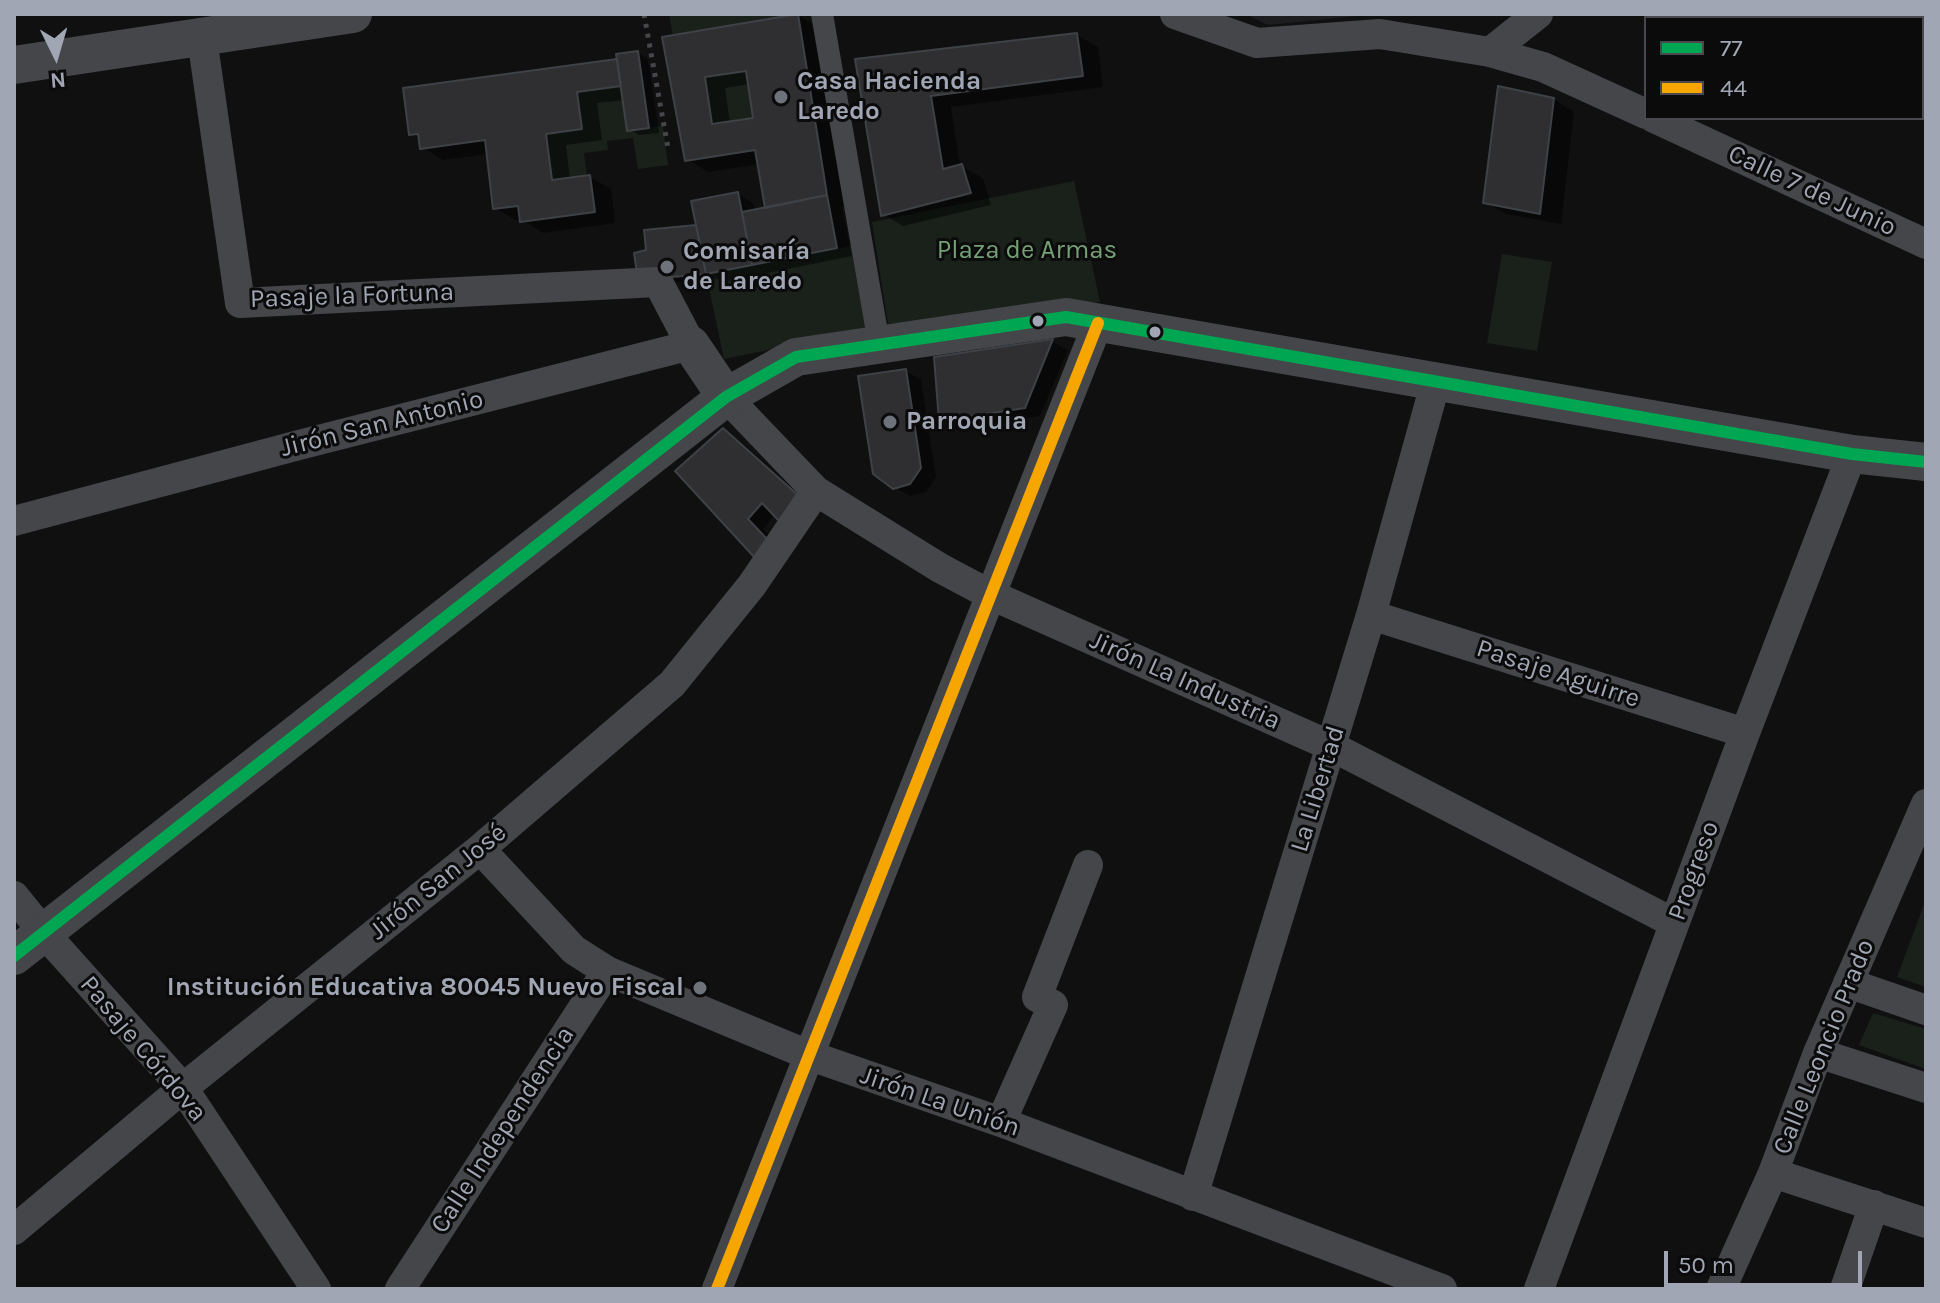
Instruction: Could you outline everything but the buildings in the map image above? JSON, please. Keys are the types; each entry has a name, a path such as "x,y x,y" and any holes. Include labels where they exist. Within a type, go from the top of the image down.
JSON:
{"street":[{"path":"14,65 353,14"},
{"path":"822,14 879,344"},
{"path":"1175,14 1257,43 1380,34 1490,52 1543,67 1644,113"},
{"path":"1490,52 1538,14"},
{"name":"Pasaje la Fortuna","path":"202,38 240,303 658,282 691,345"},
{"name":"Calle 7 de Junio","path":"1658,120 1926,244"},
{"path":"14,956 726,397 796,357 1066,317 1852,454 1926,462"},
{"path":"717,1289 1098,323"},
{"path":"691,345 726,397"},
{"name":"Jirón San Antonio","path":"14,521 691,345"},
{"name":"La Libertad","path":"1193,1196 1371,615 1436,381"},
{"name":"Jirón La Industria","path":"726,397 816,491 940,568 989,594 1331,746 1674,923"},
{"name":"Progreso","path":"1539,1289 1852,454"},
{"name":"Jirón San José","path":"14,1230 183,1088 480,849 672,684 752,585 816,491"},
{"name":"Pasaje Aguirre","path":"1371,615 1745,733"},
{"name":"Calle Leoncio Prado","path":"1721,1289 1773,1173 1818,1053 1926,804"},
{"name":"Jirón La Unión","path":"480,849 574,950 607,971 811,1056 1001,1122 1442,1289"},
{"path":"1001,1122 1053,1005 1037,997 1088,865"},
{"name":"Pasaje Córdova","path":"14,896 183,1088 316,1289"},
{"name":"Calle Independencia","path":"400,1289 607,971"},
{"path":"1848,983 1926,1010"},
{"path":"1818,1053 1926,1088"},
{"path":"1773,1173 1926,1223"},
{"path":"1845,1289 1874,1205"}],"path":[{"path":"644,14 668,148"}],"shaded area":[{"path":"1245,14 1377,14 1268,25"}],"green space":[{"path":"669,14 798,14 799,17 673,37"},
{"path":"746,71 753,118 712,124 705,77"},
{"path":"621,86 627,130 663,126 668,165 638,169 633,138 607,141 608,150 584,153 587,176 552,180 546,134 582,129 577,92"},
{"name":"Plaza de Armas","path":"1074,181 1100,302 888,324 872,222"},
{"path":"851,246 866,330 724,359 706,274"},
{"path":"1502,254 1552,262 1537,351 1487,343"},
{"path":"1926,899 1926,987 1897,977"},
{"path":"1873,1013 1926,1029 1926,1069 1859,1045"}],"transit line":[{"name":"77","path":"14,956 726,397 796,357 1066,317 1852,454 1926,462"},
{"name":"44","path":"717,1289 1098,323"}],"place":[{"name":"Casa Hacienda Laredo","path":"781,97"},
{"name":"Comisaría de Laredo","path":"667,267"},
{"name":"Parroquia","path":"890,422"},
{"name":"Institución Educativa 80045 Nuevo Fiscal","path":"700,988"}]}
